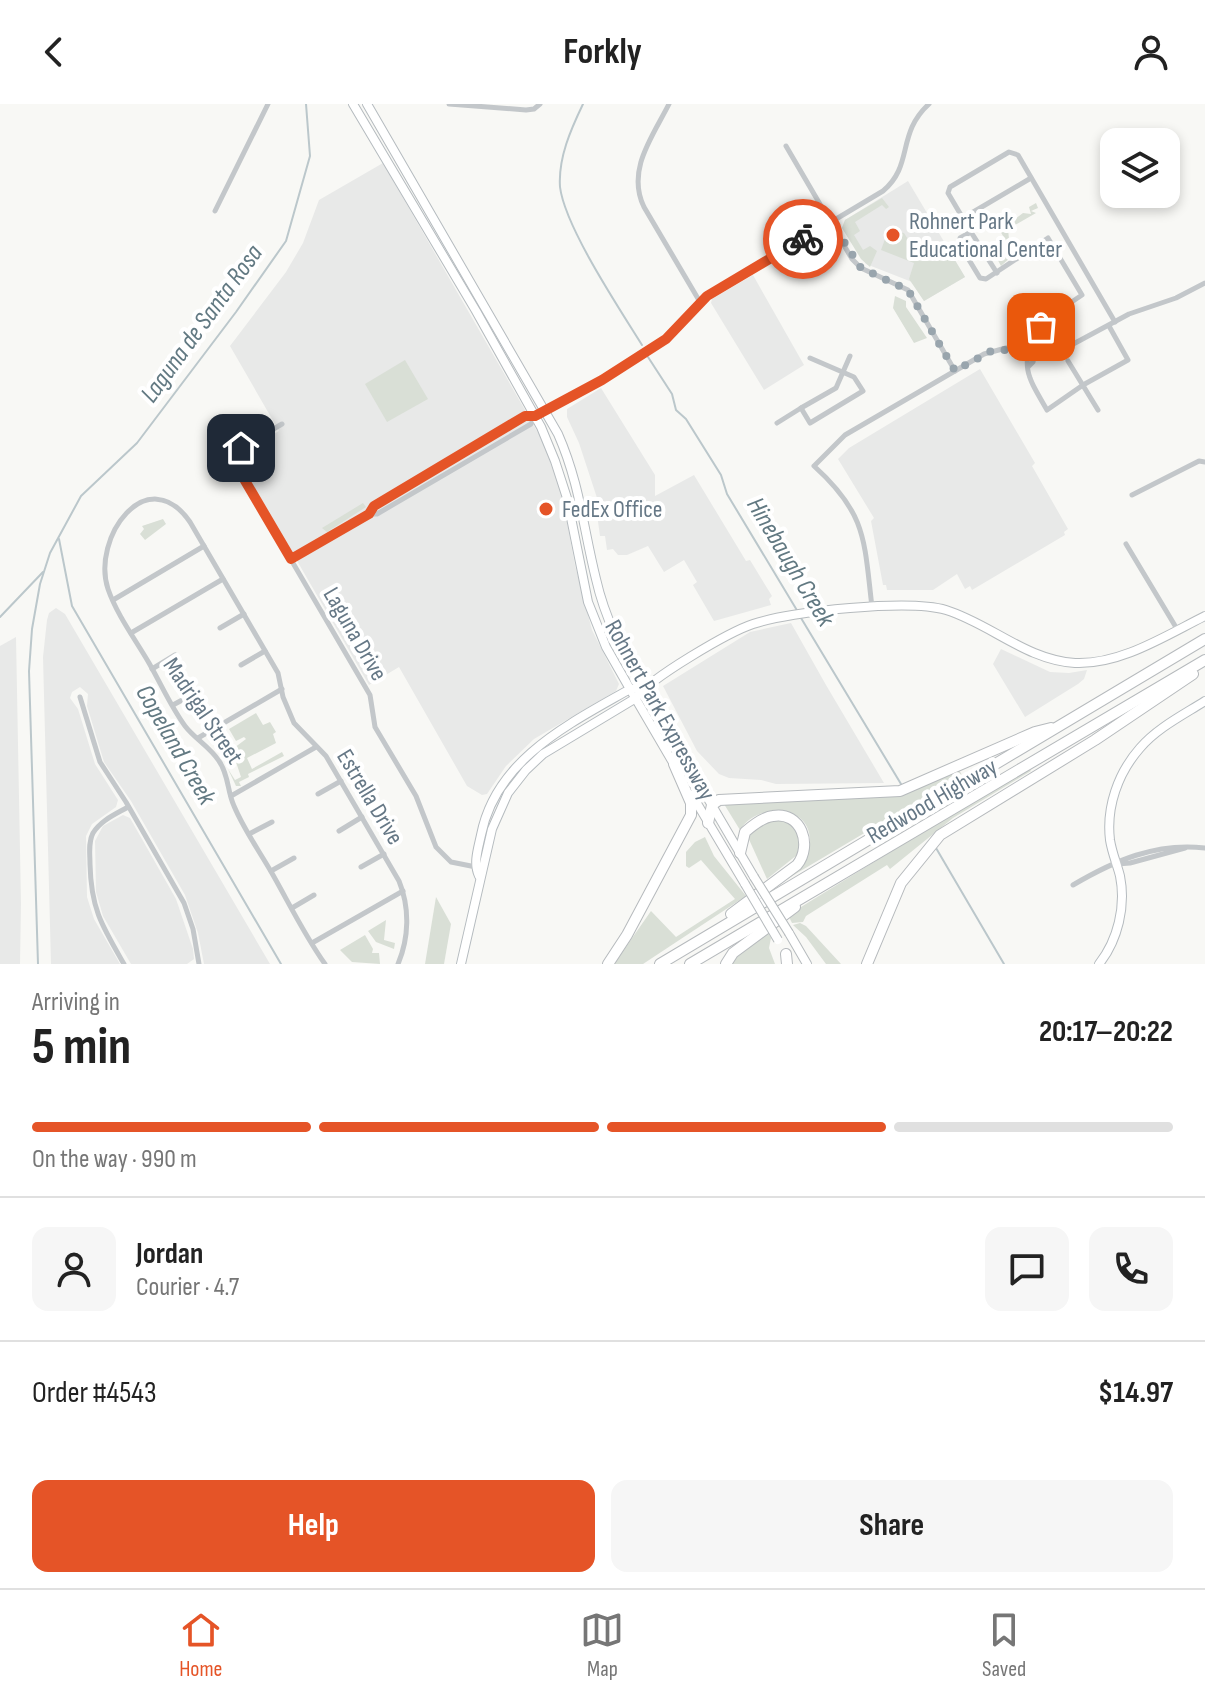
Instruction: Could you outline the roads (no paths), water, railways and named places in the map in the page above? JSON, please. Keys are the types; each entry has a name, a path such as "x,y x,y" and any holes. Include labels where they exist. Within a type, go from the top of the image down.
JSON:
{"highway":[{"name":"Redwood Highway","path":"660,964 1205,639"},
{"name":"Redwood Highway","path":"690,964 1205,660"},
{"path":"867,964 901,883 940,835 1115,727 1205,666"},
{"path":"708,823 712,805 727,798 900,791 1035,732 1061,726"},
{"path":"608,964 627,935 691,815 691,803 674,764"},
{"path":"677,954 802,860 806,842 796,823 788,818 773,816 742,835 740,853"},
{"path":"726,964 733,953 846,870"}],"main road":[{"name":"Rohnert Park Expressway","path":"353,104 535,416 562,479 585,592 595,623 630,689 789,961"},
{"name":"Rohnert Park Expressway","path":"367,104 546,411 574,473 607,617 623,655 807,964"},
{"path":"389,165 399,159"},
{"path":"424,222 434,217"},
{"path":"578,553 590,550"},
{"path":"461,964 480,870 492,829 502,803 526,770 551,748 636,698 643,688 738,631 792,616 912,605 942,609 977,622 1031,653 1072,662 1118,657 1205,616"},
{"path":"480,870 482,828 491,803 513,770 548,738 630,689 643,688"},
{"path":"1099,964 1114,940 1122,892 1110,828 1114,795 1126,767 1142,745 1160,729 1205,701"}],"street":[{"path":"215,211 268,104"},
{"path":"449,104 526,110 540,104"},
{"path":"669,104 640,162 639,192 644,207 700,302"},
{"path":"291,559 525,416 546,411 651,348 675,331 700,302 892,184 902,166 909,129 928,104"},
{"path":"786,146 861,268 908,290 955,371"},
{"path":"997,273 948,193 950,187 1009,152 1018,155 1115,322"},
{"path":"963,218 1031,178"},
{"path":"971,232 959,240 980,278 986,279 1061,230"},
{"path":"1048,238 1082,295"},
{"path":"872,607 865,546 857,520 836,487 814,466 845,435 991,351 1064,349 1138,311 1184,295 1205,283"},
{"path":"1095,288 1041,321 1032,348 1033,362 1028,367 1027,375 1047,410 1128,360 1109,326"},
{"path":"777,423 836,388 850,356"},
{"path":"801,408 810,423 863,391 854,377 810,358"},
{"path":"1068,361 1098,410"},
{"path":"369,514 377,514 424,488 531,424 535,416"},
{"name":"Laguna Drive","path":"282,424 241,448 227,450 370,695 375,727 416,796 436,847 451,862 480,870"},
{"path":"1132,495 1199,461 1205,462"},
{"name":"Madrigal Street","path":"165,501 152,499 133,507 112,534 105,575 113,600 185,726 222,766 231,796 249,834 325,964"},
{"name":"Estrella Drive","path":"165,501 181,510 204,546 278,673 294,723 326,756 403,891 407,924 399,963"},
{"path":"1126,544 1177,629"},
{"path":"113,600 204,546"},
{"path":"131,633 223,578"},
{"path":"220,628 244,614"},
{"path":"241,665 265,651"},
{"path":"152,669 175,655"},
{"path":"198,738 282,689"},
{"path":"173,705 195,693"},
{"path":"80,697 100,762 184,903 193,929 199,964"},
{"path":"231,796 317,747"},
{"path":"318,794 341,781"},
{"path":"124,964 95,911 89,849 90,839 99,825 128,807"},
{"path":"339,831 362,817"},
{"path":"249,834 272,822"},
{"path":"1073,885 1102,868 1116,864 1187,847 1205,848"},
{"path":"361,867 384,854"},
{"path":"271,871 294,858"},
{"path":"312,943 403,891"},
{"path":"292,908 314,895"}],"waterway":[{"name":"Laguna de Santa Rosa","path":"38,964 29,671 40,584 50,553 81,496 137,443 286,241 310,156 306,104"},
{"name":"Hinebaugh Creek","path":"583,104 561,165 560,187 564,204 594,267 642,345"},
{"name":"Hinebaugh Creek","path":"648,357 672,394 676,410 686,419 721,475 727,494 798,612"},
{"name":"Copeland Creek","path":"59,539 72,606 281,964"},
{"path":"0,617 43,572"},
{"name":"Hinebaugh Creek","path":"801,618 901,784"},
{"path":"936,848 1004,964"}],"place":[{"name":"Rohnert Park Educational Center","path":"893,235"},
{"name":"FedEx Office","path":"546,509"}]}
